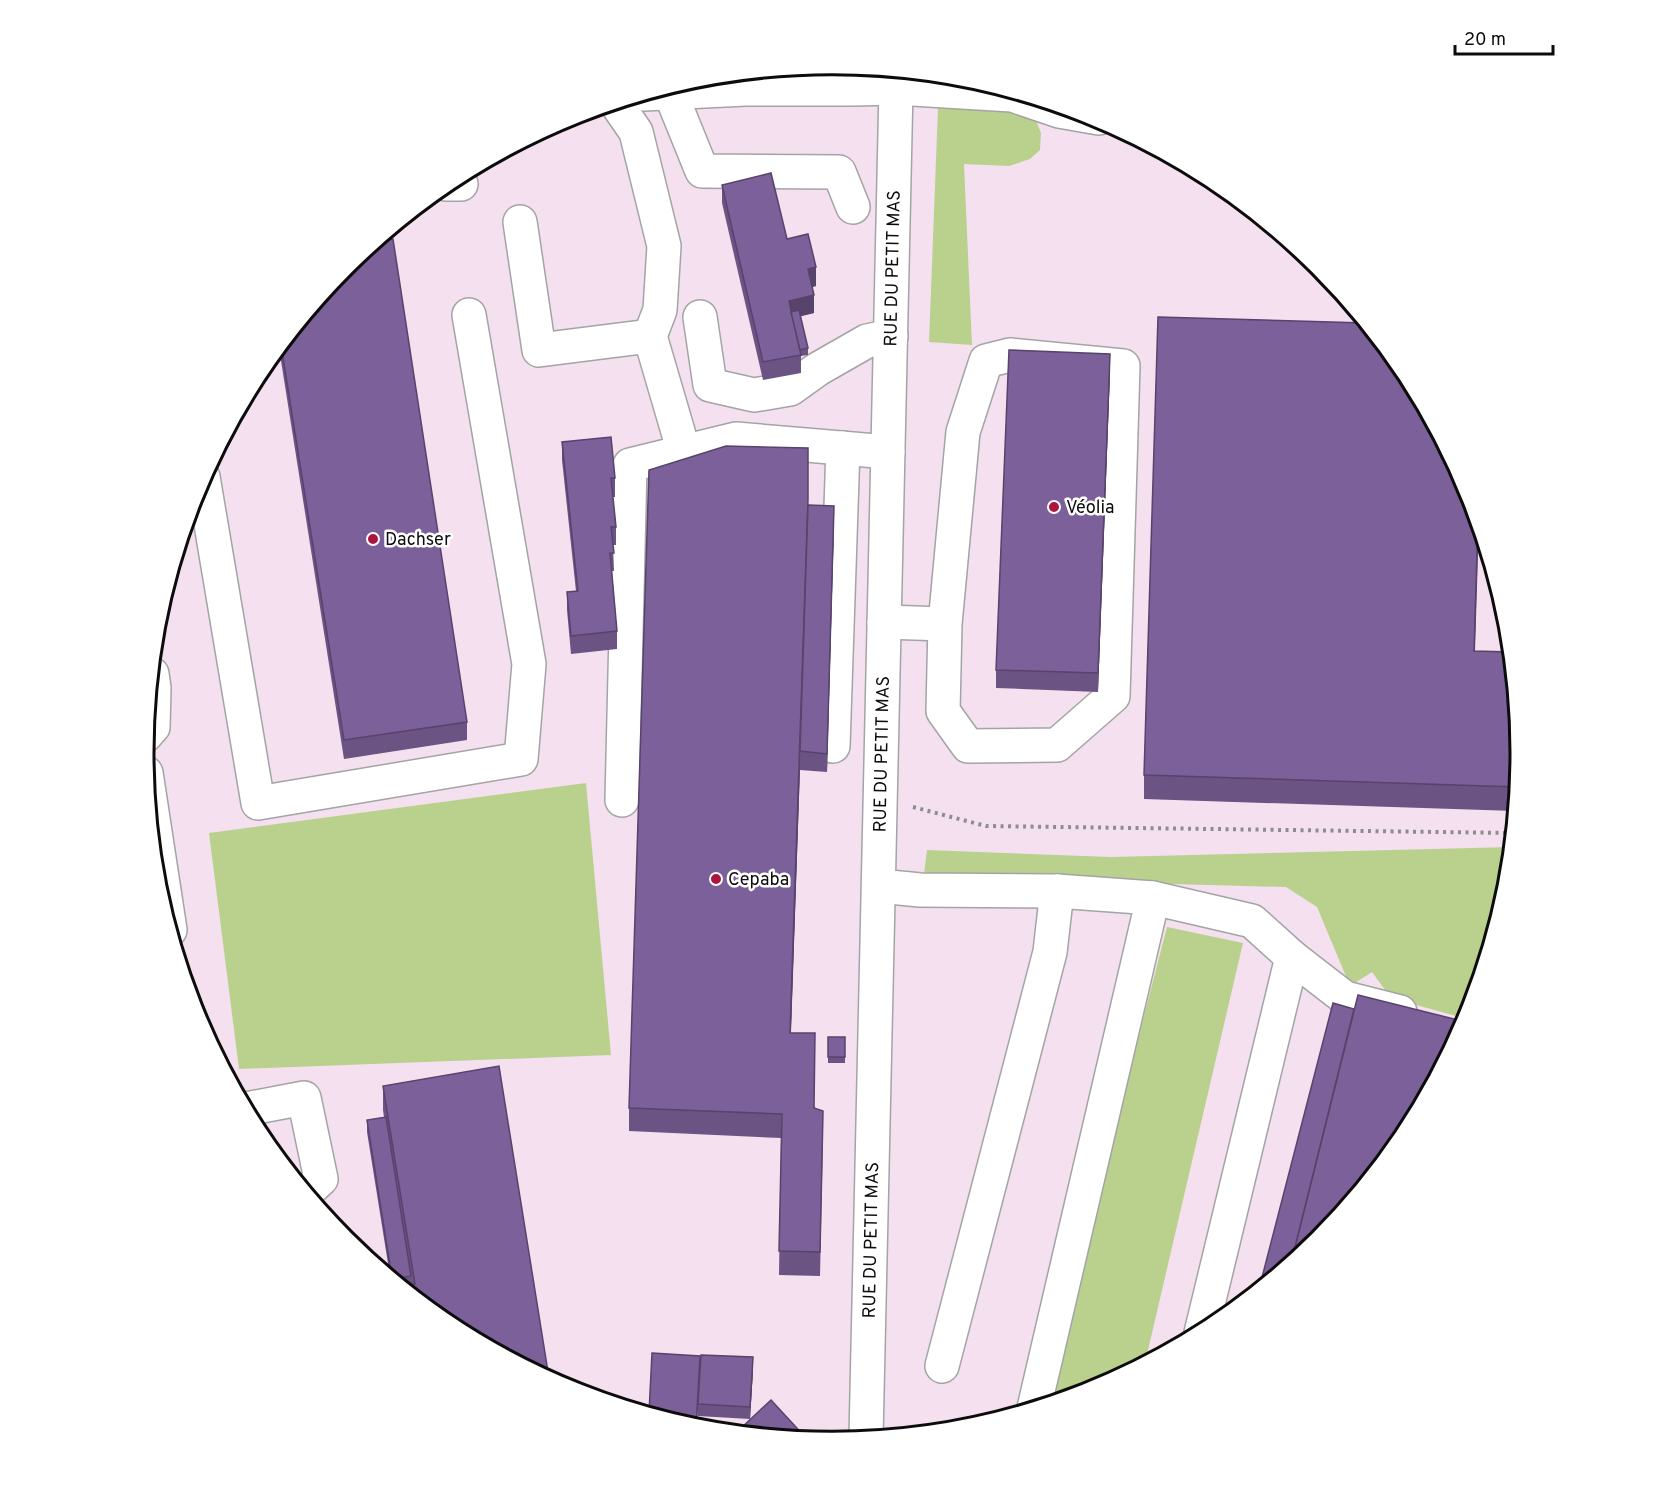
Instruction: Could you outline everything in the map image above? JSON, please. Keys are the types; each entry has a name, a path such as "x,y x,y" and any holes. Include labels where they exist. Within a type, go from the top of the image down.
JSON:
{"street":[{"path":"736,82 855,89 897,79 970,89"},
{"name":"RUE DU PETIT MAS","path":"866,1430 897,79"},
{"path":"660,97 702,171 839,171 853,207"},
{"path":"620,109 636,132 664,246 660,310 650,336 684,452"},
{"path":"520,222 539,350 650,336"},
{"path":"206,494 258,803 521,759 529,664 469,315"},
{"path":"700,317 710,385 754,395 790,389 818,369 867,341 891,336"},
{"path":"1010,354 1123,366 1113,696 1057,745 968,746 943,711 945,624 963,432 986,361 1010,354"},
{"path":"622,800 630,465 736,439 888,452"},
{"path":"832,746 843,448"},
{"path":"884,622 945,624"},
{"path":"879,885 920,890 1057,891 1154,898 1252,921 1292,957 1346,998 1431,1019"},
{"path":"942,1366 1050,952 1057,891"},
{"path":"1036,1399 1154,898"},
{"path":"1205,1319 1292,957"},
{"path":"255,1107 304,1098 321,1179 312,1187"}],"path":[{"path":"881,798 986,826 1506,833"}],"shaded area":[{"path":"788,76 877,76 921,81 1008,98 1050,111 1132,145 1172,166 1209,189 1280,243 1342,306 1370,340 1420,414 1441,453 1475,535 1487,578 1505,665 1509,709 1509,797 1505,841 1497,885 1475,971 1441,1053 1420,1092 1370,1166 1342,1200 1280,1263 1245,1291 1209,1317 1132,1361 1050,1395 1008,1408 965,1418 877,1430 788,1430 744,1425 657,1408 615,1395 533,1361 493,1340 456,1317 385,1263 323,1200 295,1166 245,1092 224,1053 190,971 178,928 160,841 156,797 154,753 160,665 168,621 190,535 224,453 245,414 295,340 323,306 385,243 420,215 456,189 533,145 615,111 657,98 700,88"}],"green space":[{"path":"950,100 1022,112 1035,118 1041,133 1040,150 1030,159 1009,166 964,164 972,345 929,342 938,108"},
{"path":"586,783 611,1055 239,1069 209,833"},
{"path":"1504,847 1487,928 1475,971 1457,1016 1391,998 1372,972 1350,986 1317,907 1286,887 924,874 927,850 1111,857"},
{"path":"1167,927 1243,943 1147,1353 1092,1379 1045,1396"}],"building":[{"path":"771,173 787,239 808,234 816,267 808,269 814,295 789,301 801,355 763,362 722,185"},
{"name":"Dachser","path":"389,239 393,239 467,722 344,740 283,357 323,306"},
{"path":"799,310 808,348 800,350 791,312"},
{"path":"1158,317 1356,323 1396,376 1420,414 1441,453 1475,535 1477,543 1474,651 1503,652 1509,709 1509,787 1144,775"},
{"name":"Véolia","path":"1009,350 1110,354 1098,673 996,670"},
{"path":"611,437 615,478 611,478 616,527 611,527 614,553 610,553 617,631 571,636 567,592 578,591 562,442"},
{"name":"Cepaba","path":"726,446 808,448 790,1033 815,1033 814,1108 823,1111 820,1252 779,1251 782,1114 629,1108 649,470"},
{"path":"808,505 834,506 827,754 800,751"},
{"path":"1358,995 1456,1019 1420,1092 1396,1130 1342,1200 1295,1249"},
{"path":"1333,1003 1354,1009 1294,1249 1262,1277"},
{"path":"828,1037 845,1037 845,1057 828,1057"},
{"path":"499,1066 547,1367 493,1340 456,1317 412,1284 415,1284 383,1086"},
{"path":"386,1117 411,1276 403,1277 390,1267 367,1120"},
{"path":"652,1353 700,1356 697,1417 649,1406"},
{"path":"701,1355 753,1357 750,1407 698,1404"},
{"path":"771,1400 799,1430 788,1430 744,1425"}],"place":[{"name":"Véolia","path":"1054,507"},
{"name":"Dachser","path":"373,539"},
{"name":"Cepaba","path":"716,879"}]}
